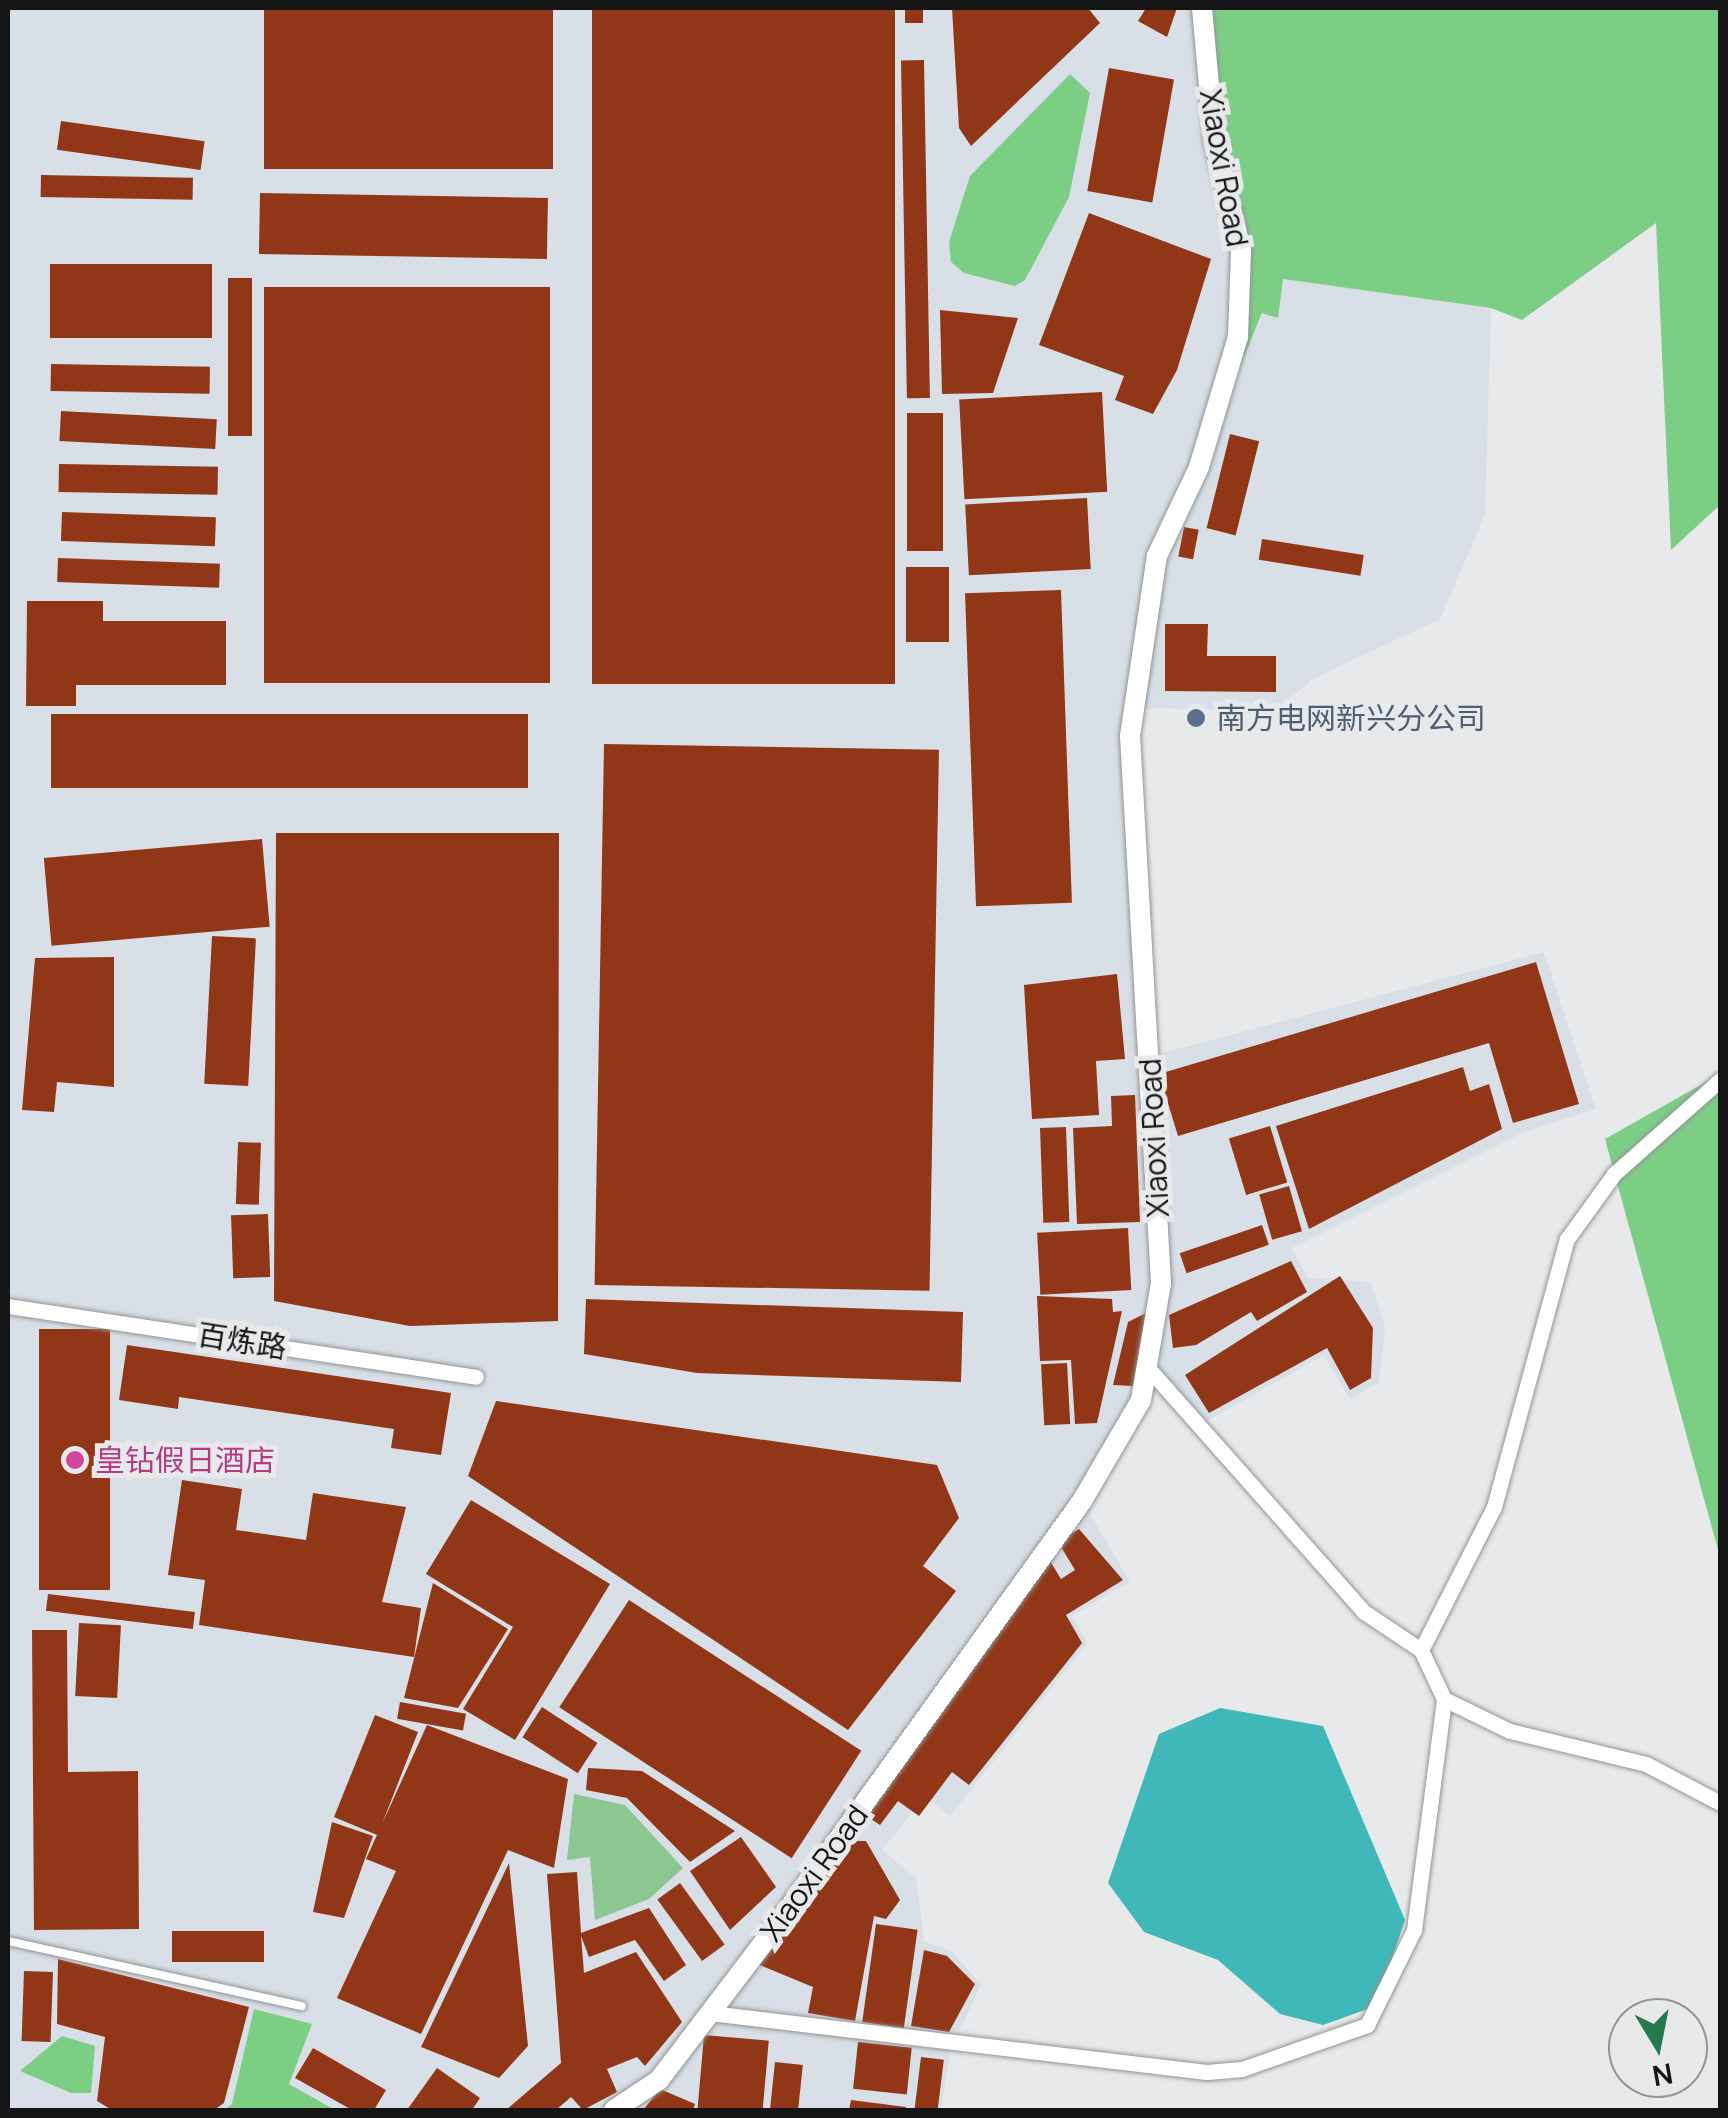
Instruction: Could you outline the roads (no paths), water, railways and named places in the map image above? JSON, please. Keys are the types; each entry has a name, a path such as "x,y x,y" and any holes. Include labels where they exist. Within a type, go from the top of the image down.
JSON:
{"street":[{"name":"Xiaoxi Road","path":"614,2110 659,2080 710,2013 1082,1500 1141,1400 1162,1283 1130,736 1157,556 1199,468 1238,337 1240,250 1214,140 1202,8"},
{"path":"1421,1650 1494,1507 1567,1239 1614,1174 1720,1080"},
{"name":"百炼路","path":"8,1306 476,1377"},
{"path":"710,2013 1206,2072 1242,2069 1367,2025 1414,1930 1444,1699 1421,1650 1364,1612 1147,1367"},
{"path":"1444,1699 1510,1731 1646,1764 1720,1803"}],"lane":[{"path":"8,1942 302,2006"}],"water":[{"path":"1220,1708 1323,1726 1405,1920 1376,2006 1323,2025 1280,2014 1218,1960 1144,1932 1108,1883 1159,1734"}],"place":[{"name":"南方电网新兴分公司","path":"1196,718"},
{"name":"皇钻假日酒店","path":"75,1460"}]}
